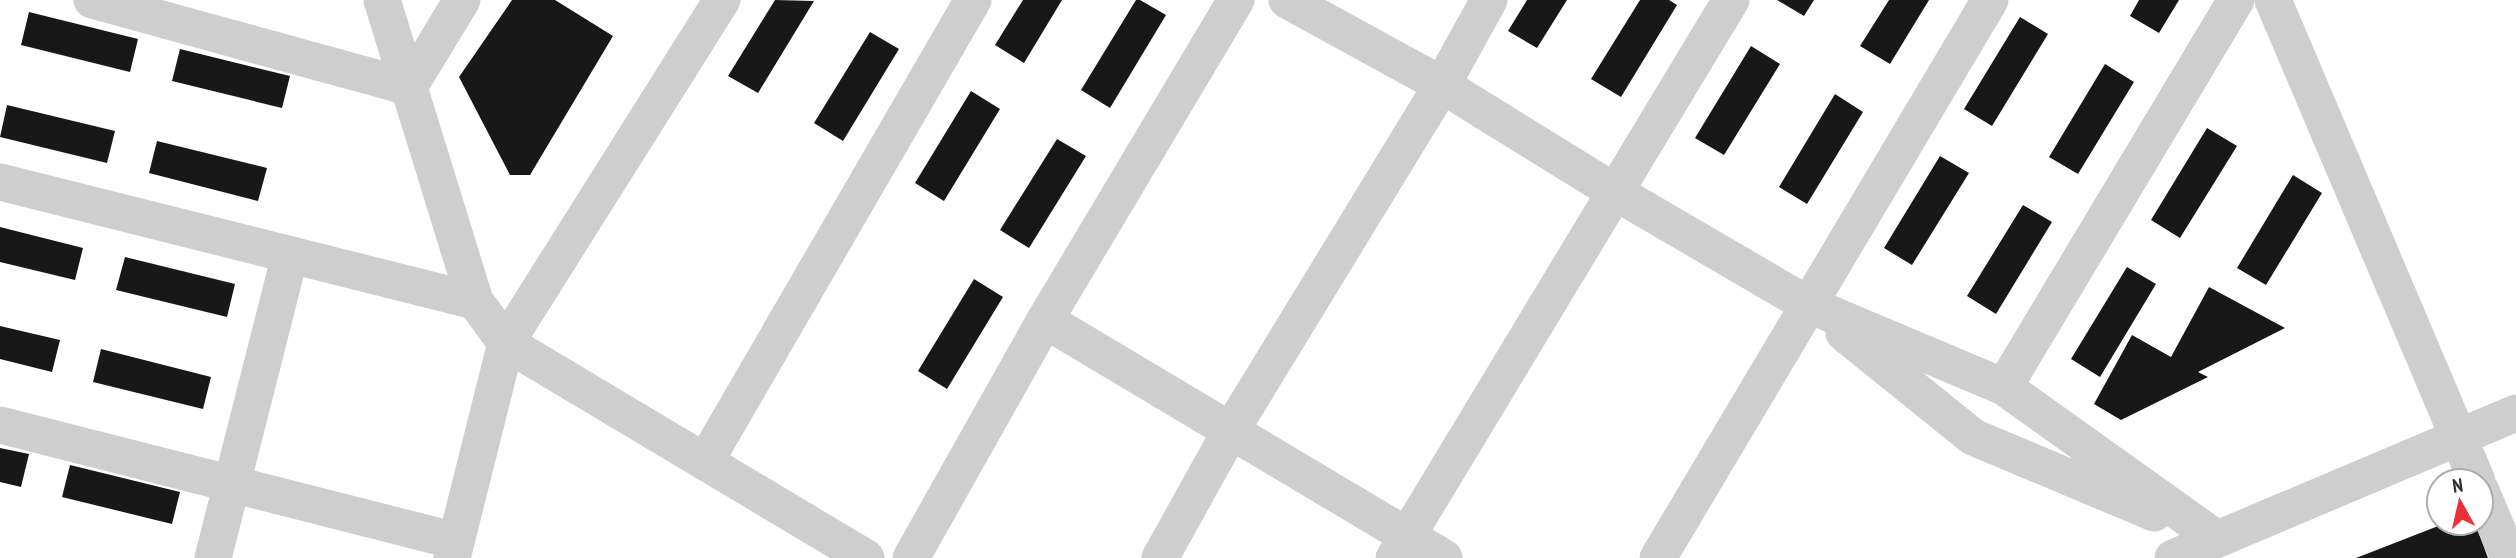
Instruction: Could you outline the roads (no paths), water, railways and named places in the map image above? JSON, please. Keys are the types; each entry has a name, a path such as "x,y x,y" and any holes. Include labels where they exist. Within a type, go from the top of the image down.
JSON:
{"street":[{"path":"92,0 409,87"},
{"path":"382,0 475,301 506,343 866,558"},
{"path":"409,87 462,0"},
{"path":"0,425 232,484 454,550 506,343 722,0"},
{"path":"705,462 973,0"},
{"path":"911,558 1045,320 1236,0"},
{"path":"1287,0 1442,85 1615,192 1807,304 2004,387 2217,539"},
{"path":"1160,558 1230,432 1442,85 1489,0"},
{"path":"1400,547 1731,0"},
{"path":"1657,558 1990,0"},
{"path":"2004,387 2236,0"},
{"path":"2273,0 2471,467"},
{"path":"0,182 475,301"},
{"path":"213,558 290,255"},
{"path":"1807,304 1973,437 2217,539"},
{"path":"1045,320 1230,432 1400,547 1444,558"},
{"path":"2172,558 2516,413"},
{"path":"2495,524 2509,558"}]}
